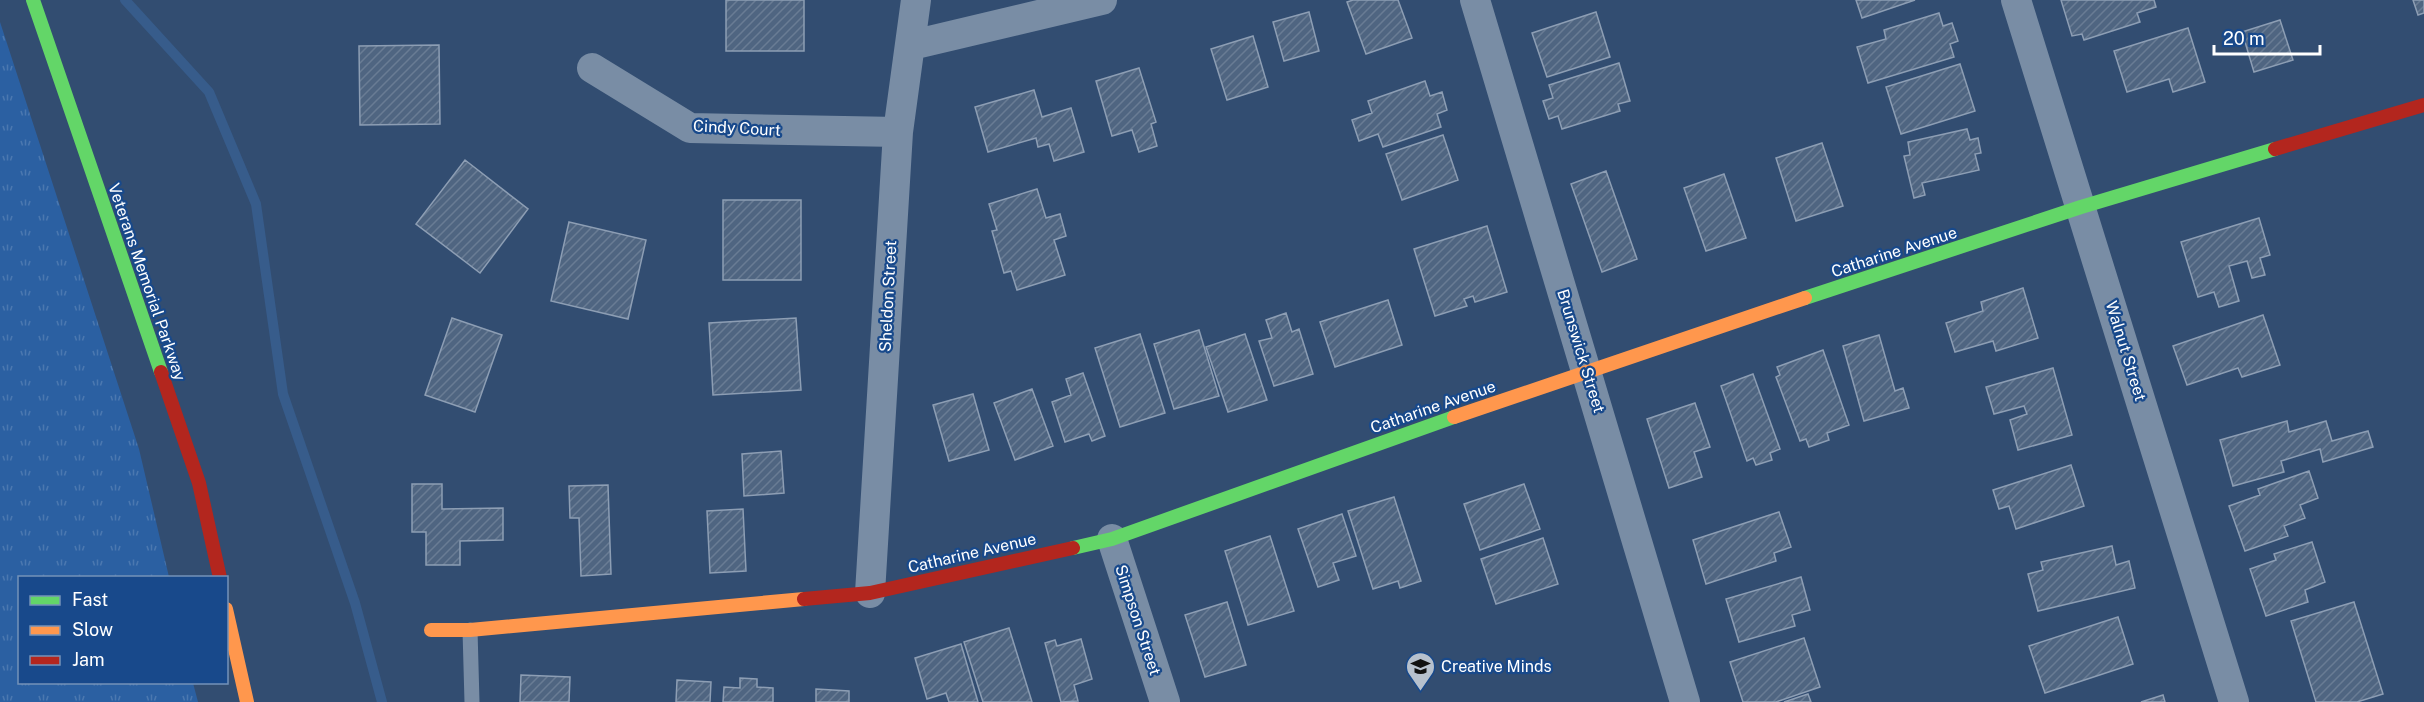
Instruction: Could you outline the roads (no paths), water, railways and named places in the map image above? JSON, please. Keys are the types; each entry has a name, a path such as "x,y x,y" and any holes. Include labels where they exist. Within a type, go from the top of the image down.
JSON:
{"street":[{"name":"Veterans Memorial Parkway","path":"33,0 199,483 220,576"},
{"name":"Sheldon Street","path":"870,593 898,132 912,45 916,0"},
{"path":"912,45 1102,0"},
{"name":"Brunswick Street","path":"1475,0 1685,702"},
{"name":"Walnut Street","path":"2016,0 2234,702"},
{"name":"Cindy Court","path":"592,68 690,128 898,132"},
{"name":"Catharine Avenue","path":"431,630 470,630 870,593 1112,538 1587,370 2081,207 2424,105"},
{"name":"Simpson Street","path":"1112,538 1165,702"},
{"path":"228,618 247,702"}],"lane":[{"path":"470,630 472,702"}],"waterway":[{"path":"125,0 209,92 256,204 283,394 355,603 382,702"}],"place":[{"name":"Creative Minds","path":"1420,692"}]}
